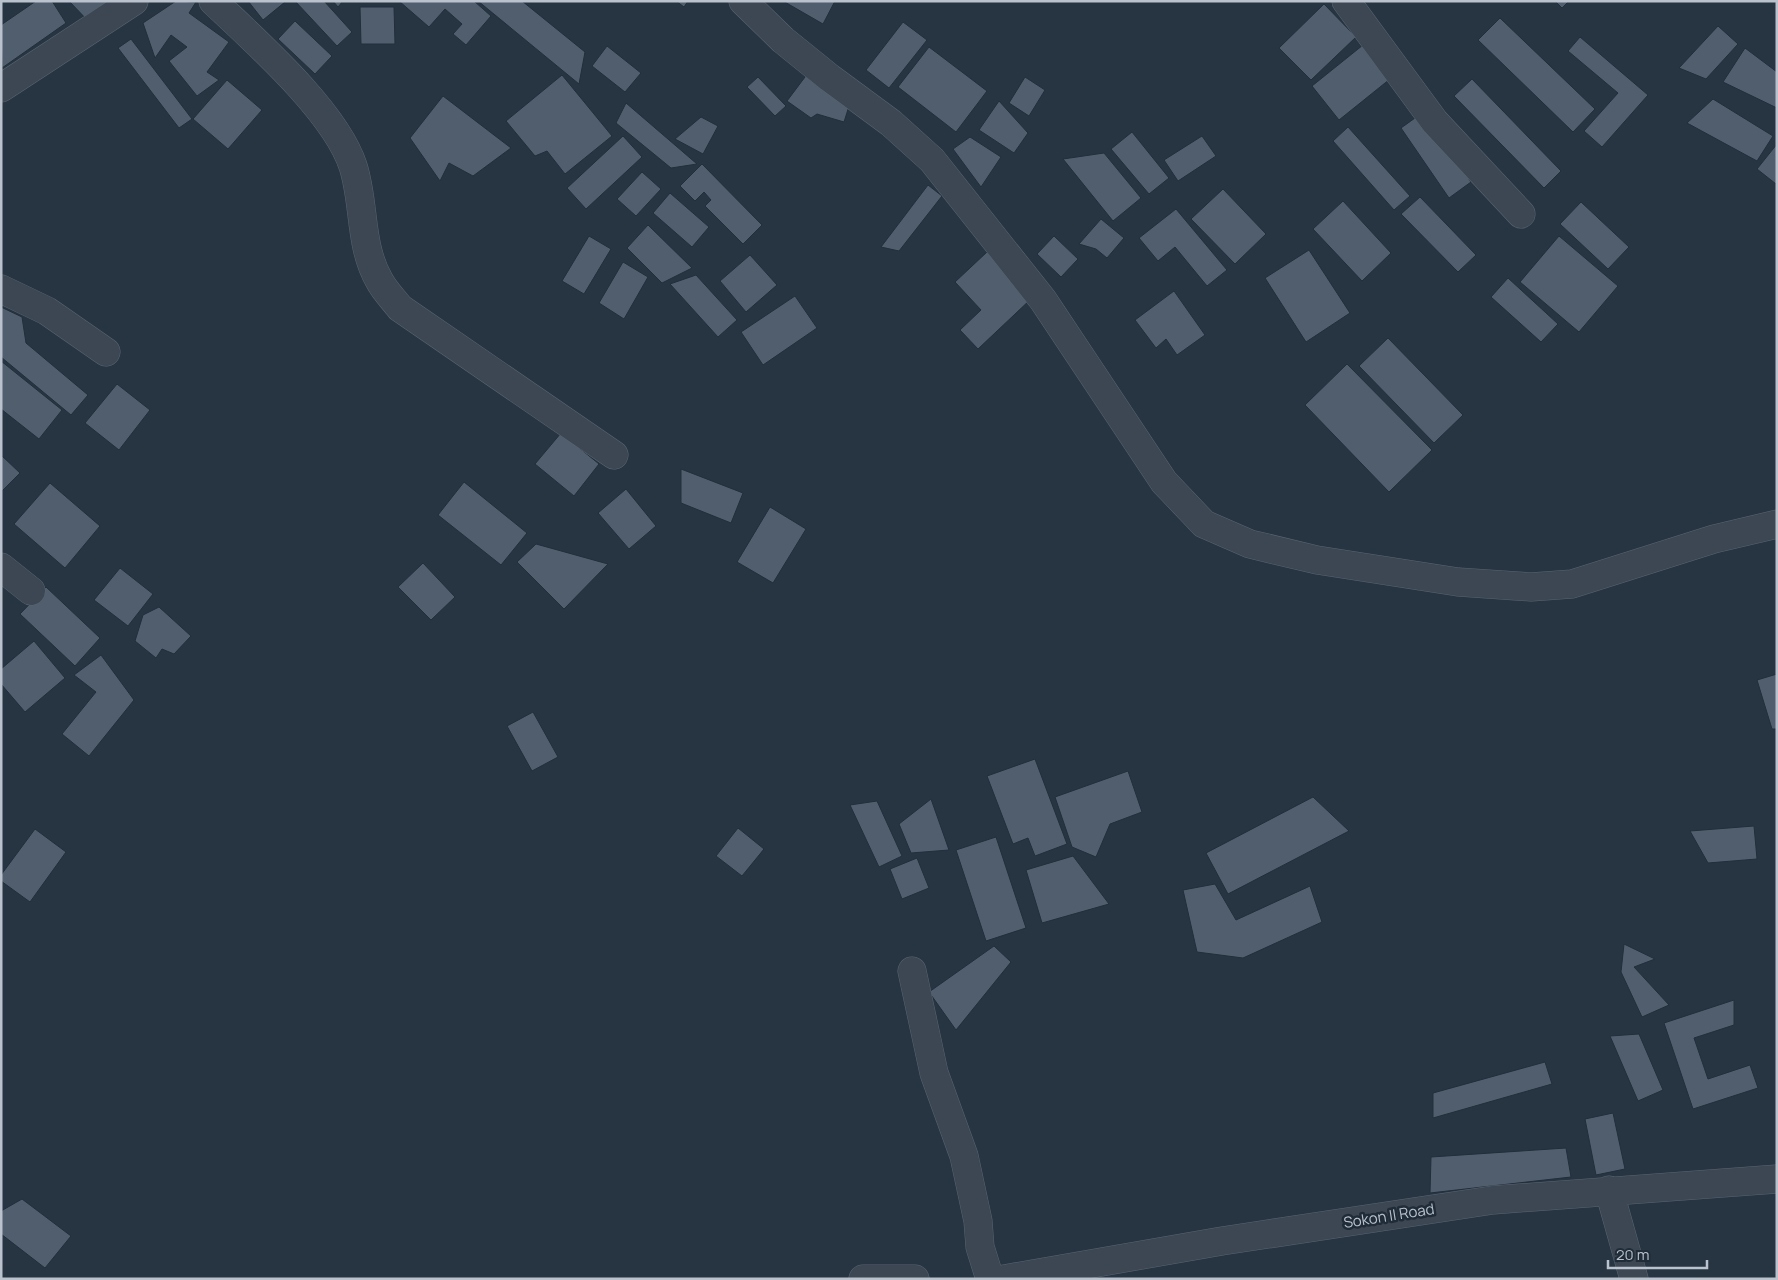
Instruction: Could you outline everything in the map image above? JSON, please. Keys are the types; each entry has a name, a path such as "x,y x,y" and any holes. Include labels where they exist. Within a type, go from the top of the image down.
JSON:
{"street":[{"path":"1,88 134,1"},
{"path":"213,1 276,62 333,128 352,165 366,245 379,280 400,308 614,455"},
{"path":"743,1 783,40 891,123 932,160 1043,300 1164,482 1204,524 1250,544 1317,560 1458,582 1531,587 1572,584 1714,539 1777,524"},
{"path":"1346,1 1435,122 1521,214"},
{"path":"1,289 48,312 106,352"},
{"path":"1,567 31,591"},
{"path":"912,971 934,1073 964,1156 978,1221 980,1247 990,1279"},
{"name":"Sokon II Road","path":"1004,1279 1222,1242 1493,1200 1777,1179"},
{"path":"1609,1190 1634,1279"},
{"path":"863,1279 915,1279"}],"building":[{"path":"36,1 52,1 66,23 2,68 1,25"},
{"path":"69,1 115,1 91,24"},
{"path":"176,1 196,2 189,13 229,42 207,72 219,80 197,96 169,61 187,47 171,35 155,58 143,23"},
{"path":"248,1 285,1 285,2 263,20"},
{"path":"295,1 324,1 352,32 337,46"},
{"path":"333,1 343,1 338,7"},
{"path":"399,1 474,1 491,16 466,45 453,34 462,24 445,9 429,27"},
{"path":"478,1 522,1 585,52 579,84"},
{"path":"676,1 688,1 684,7"},
{"path":"783,1 835,1 823,24"},
{"path":"1555,1 1569,1 1562,8"},
{"path":"1324,4 1356,37 1311,80 1279,48"},
{"path":"360,7 394,7 395,44 361,44"},
{"path":"1500,18 1595,109 1573,132 1478,40"},
{"path":"295,21 332,56 315,74 278,39"},
{"path":"903,22 927,40 889,88 866,70"},
{"path":"1718,26 1738,44 1706,79 1679,68"},
{"path":"1580,37 1648,95 1602,147 1584,131 1618,93 1568,51"},
{"path":"131,39 192,119 179,128 118,48"},
{"path":"1363,45 1390,79 1339,120 1312,86"},
{"path":"607,46 641,73 625,92 592,66"},
{"path":"929,47 987,91 956,132 898,87"},
{"path":"1745,48 1777,72 1777,108 1723,82"},
{"path":"808,73 850,103 844,122 817,114 811,118 787,101"},
{"path":"562,75 612,136 565,174 547,151 535,156 506,121"},
{"path":"758,77 786,106 775,116 747,87"},
{"path":"1025,77 1045,90 1029,116 1009,103"},
{"path":"1472,79 1561,171 1544,188 1454,96"},
{"path":"227,80 262,110 228,149 193,119"},
{"path":"443,96 511,148 473,176 449,163 440,181 410,138"},
{"path":"1713,99 1773,136 1757,161 1687,123"},
{"path":"999,101 1028,133 1014,153 979,130"},
{"path":"626,103 697,164 671,168 616,123"},
{"path":"1422,113 1471,182 1449,198 1401,128"},
{"path":"701,117 718,126 703,154 675,139"},
{"path":"1348,127 1410,196 1394,210 1333,141"},
{"path":"1132,132 1169,178 1149,194 1111,149"},
{"path":"623,136 642,157 586,209 567,188"},
{"path":"1202,136 1216,156 1178,181 1164,160"},
{"path":"970,137 1001,157 981,187 953,149"},
{"path":"1777,144 1777,183 1776,184 1757,169"},
{"path":"1104,153 1141,198 1113,221 1063,159"},
{"path":"702,164 762,225 743,244 705,206 711,200 704,192 695,201 680,186"},
{"path":"642,172 661,189 636,216 617,199"},
{"path":"928,185 942,196 899,251 881,247"},
{"path":"1223,189 1266,234 1235,264 1191,219"},
{"path":"670,193 709,227 692,247 653,213"},
{"path":"1420,197 1476,255 1458,272 1401,214"},
{"path":"1343,201 1391,253 1362,281 1313,229"},
{"path":"1581,202 1629,247 1608,269 1560,224"},
{"path":"1176,209 1227,270 1207,286 1175,247 1158,261 1139,238"},
{"path":"1101,219 1124,238 1107,258 1096,249 1079,244"},
{"path":"648,225 692,268 662,283 627,248"},
{"path":"589,236 611,249 584,294 562,281"},
{"path":"1054,236 1078,259 1061,277 1037,254"},
{"path":"1559,236 1618,286 1579,332 1520,282"},
{"path":"1309,250 1350,313 1306,342 1265,278"},
{"path":"987,252 1032,298 978,349 960,330 981,310 955,282"},
{"path":"750,255 777,285 746,312 720,281"},
{"path":"623,262 648,277 624,319 599,303"},
{"path":"696,275 737,320 718,337 670,284"},
{"path":"1508,278 1558,324 1541,342 1491,297"},
{"path":"1174,291 1205,335 1177,355 1166,339 1156,348 1135,320"},
{"path":"795,296 817,328 763,365 741,332"},
{"path":"1,307 22,317 26,343 88,395 71,415 1,357"},
{"path":"1388,338 1463,415 1434,443 1359,366"},
{"path":"1,361 62,410 39,439 1,409"},
{"path":"1347,364 1432,450 1389,492 1305,405"},
{"path":"117,384 150,410 119,450 85,423"},
{"path":"561,433 599,464 574,496 535,464"},
{"path":"1,455 20,473 1,492"},
{"path":"681,469 743,493 731,523 681,503"},
{"path":"464,482 527,533 501,565 438,515"},
{"path":"50,483 100,526 65,568 14,524"},
{"path":"626,489 656,526 629,549 598,513"},
{"path":"770,507 806,529 773,583 737,562"},
{"path":"536,544 608,564 564,609 517,562"},
{"path":"423,563 455,597 431,620 398,587"},
{"path":"120,568 153,594 128,626 94,600"},
{"path":"46,587 100,638 75,666 20,614"},
{"path":"159,607 191,636 174,654 162,649 156,658 135,641 143,615"},
{"path":"34,641 65,678 25,712 1,684 1,669"},
{"path":"101,655 134,700 89,756 62,734 96,692 74,675"},
{"path":"1777,674 1777,729 1772,729 1757,680"},
{"path":"533,712 558,757 532,771 507,726"},
{"path":"1035,759 1067,844 1035,856 1028,838 1013,844 987,776"},
{"path":"1128,771 1142,812 1110,824 1096,857 1072,847 1055,797"},
{"path":"1313,797 1349,831 1228,894 1206,853"},
{"path":"931,799 949,850 911,853 899,824"},
{"path":"877,801 902,856 879,867 850,805"},
{"path":"1754,826 1757,859 1708,863 1690,831"},
{"path":"738,828 764,849 742,876 716,856"},
{"path":"35,829 66,852 30,902 1,881 1,875"},
{"path":"996,837 1026,928 986,941 956,850"},
{"path":"1073,856 1109,904 1042,923 1026,870"},
{"path":"917,858 929,888 902,899 890,869"},
{"path":"1215,884 1236,920 1310,886 1322,922 1243,958 1197,952 1183,890"},
{"path":"1624,944 1655,959 1634,967 1669,1005 1642,1017 1621,972"},
{"path":"994,946 1011,962 956,1030 929,992"},
{"path":"1734,1000 1734,1025 1694,1038 1708,1079 1750,1065 1758,1088 1693,1109 1664,1023"},
{"path":"1639,1034 1663,1090 1638,1101 1610,1036"},
{"path":"1545,1062 1552,1084 1433,1118 1433,1093"},
{"path":"1613,1113 1625,1169 1596,1175 1585,1119"},
{"path":"1566,1148 1571,1177 1430,1193 1431,1157"},
{"path":"22,1199 71,1236 45,1268 1,1234 1,1211"}]}
